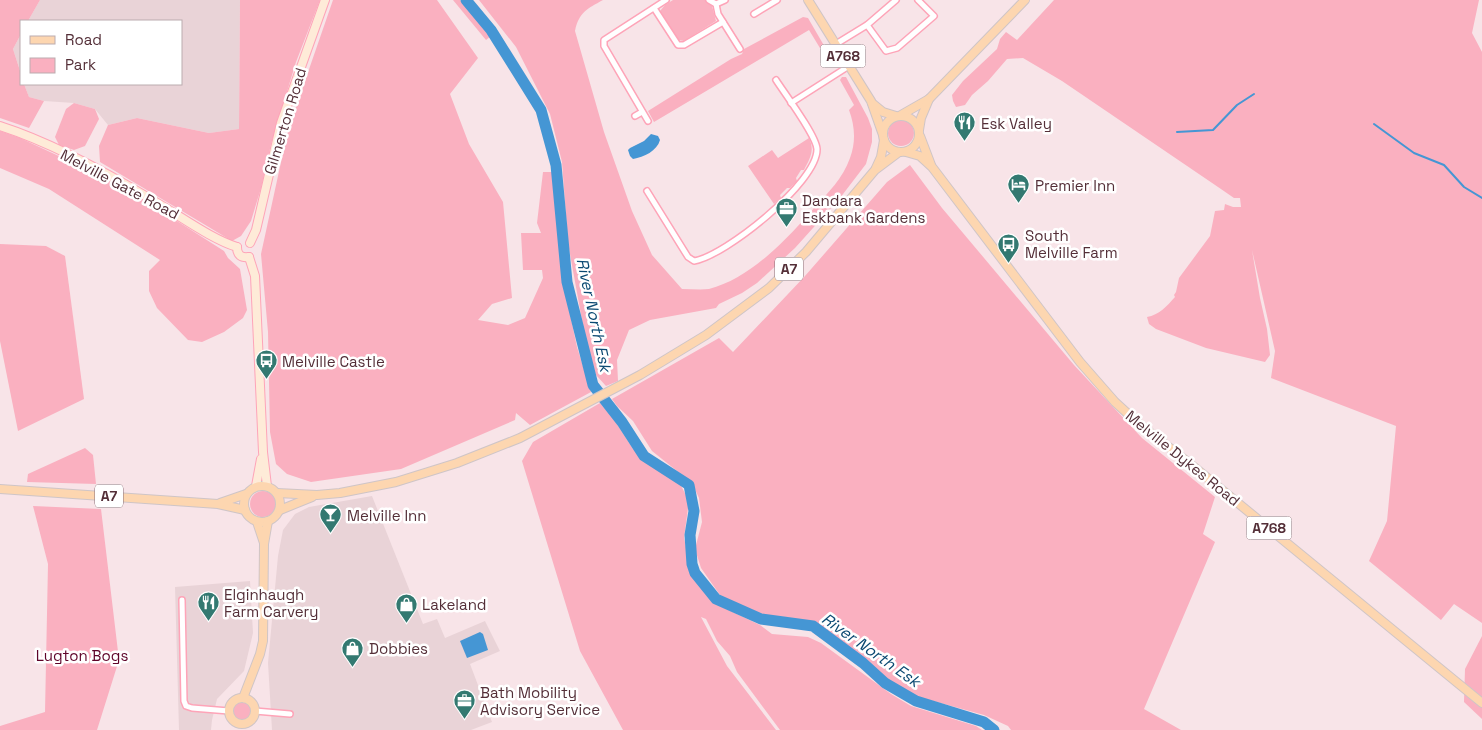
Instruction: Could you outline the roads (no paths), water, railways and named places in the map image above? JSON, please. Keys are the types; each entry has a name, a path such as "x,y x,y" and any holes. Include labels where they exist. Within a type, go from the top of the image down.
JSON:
{"main road":[{"name":"Gilmerton Road","path":"250,243 256,230 281,123 325,0"},
{"name":"A768","path":"808,0 871,102 883,137"},
{"path":"930,99 888,121 885,125 883,137 890,148 902,152 912,148 917,143 921,118 930,99 1025,0"},
{"name":"A768","path":"871,102 883,112 898,115"},
{"path":"898,115 913,119 919,133"},
{"name":"Melville Gate Road","path":"0,126 70,156 149,197 222,242 237,247"},
{"name":"Melville Dykes Road","path":"919,133 932,167"},
{"name":"A7","path":"876,170 881,157 883,137"},
{"name":"Melville Dykes Road","path":"902,152 920,156 932,167 1080,362 1115,402 1138,423 1482,703"},
{"name":"A7","path":"277,493 317,495 340,493 396,482 457,464 520,438 640,375 685,349 735,315 769,288 806,252 876,170 902,152"},
{"path":"240,243 250,243 253,247 249,257 244,258 240,256 237,247 240,243"},
{"path":"249,257 255,276 263,452 267,486"},
{"path":"256,486 263,452"},
{"path":"256,486 267,486 277,493 280,501 280,510 268,522 257,522 245,510 244,499 246,494 256,486"},
{"name":"A7","path":"0,489 218,504 245,510"},
{"name":"A7","path":"218,504 246,494"},
{"name":"A7","path":"280,510 317,495"},
{"path":"257,522 264,544"},
{"path":"243,698 263,641 264,544 268,522"},
{"path":"243,698 250,701 255,711 252,718 243,727 231,719 229,711 235,700 243,698"}],"street":[{"path":"648,121 604,46 604,40 666,0"},
{"path":"709,0 716,4"},
{"path":"716,4 725,0"},
{"path":"754,14 776,0"},
{"path":"836,44 867,25 896,0"},
{"path":"867,25 886,51 897,48 934,16 918,0"},
{"path":"716,4 723,22 740,49"},
{"path":"654,8 678,45 684,45 723,22"},
{"path":"791,103 849,66"},
{"path":"647,192 691,260 698,260 722,250 776,209 800,183 817,154 815,141 776,80"},
{"path":"635,116 642,112"},
{"path":"182,600 184,701 186,706 229,711"},
{"path":"255,711 290,714"}],"water":[{"path":"651,134 658,136 660,140 656,147 646,155 633,159 628,150 644,141"},
{"path":"480,632 483,634 488,650 467,658 460,641"}],"waterway":[{"name":"River North Esk","path":"466,0 491,30 541,110 556,165 567,282 593,385 622,422 644,456 689,485 694,511 690,535 692,564 695,573 716,599 761,619 813,626 863,663 885,683 916,701 984,722 994,730"},
{"path":"1177,132 1213,130 1237,105 1254,94"},
{"path":"1374,124 1414,153 1444,165 1464,187 1482,198"}],"place":[{"name":"Esk Valley","path":"965,142"},
{"name":"Premier Inn","path":"1019,204"},
{"name":"Dandara Eskbank Gardens","path":"786,228"},
{"name":"South Melville Farm","path":"1009,263"},
{"name":"Melville Castle","path":"266,380"},
{"name":"Melville Inn","path":"331,534"},
{"name":"Elginhaugh Farm Carvery","path":"208,622"},
{"name":"Lakeland","path":"406,623"},
{"name":"Dobbies","path":"353,667"},
{"name":"Bath Mobility Advisory Service","path":"464,720"}],"park label":[{"name":"Lugton Bogs","path":"82,655"}]}
